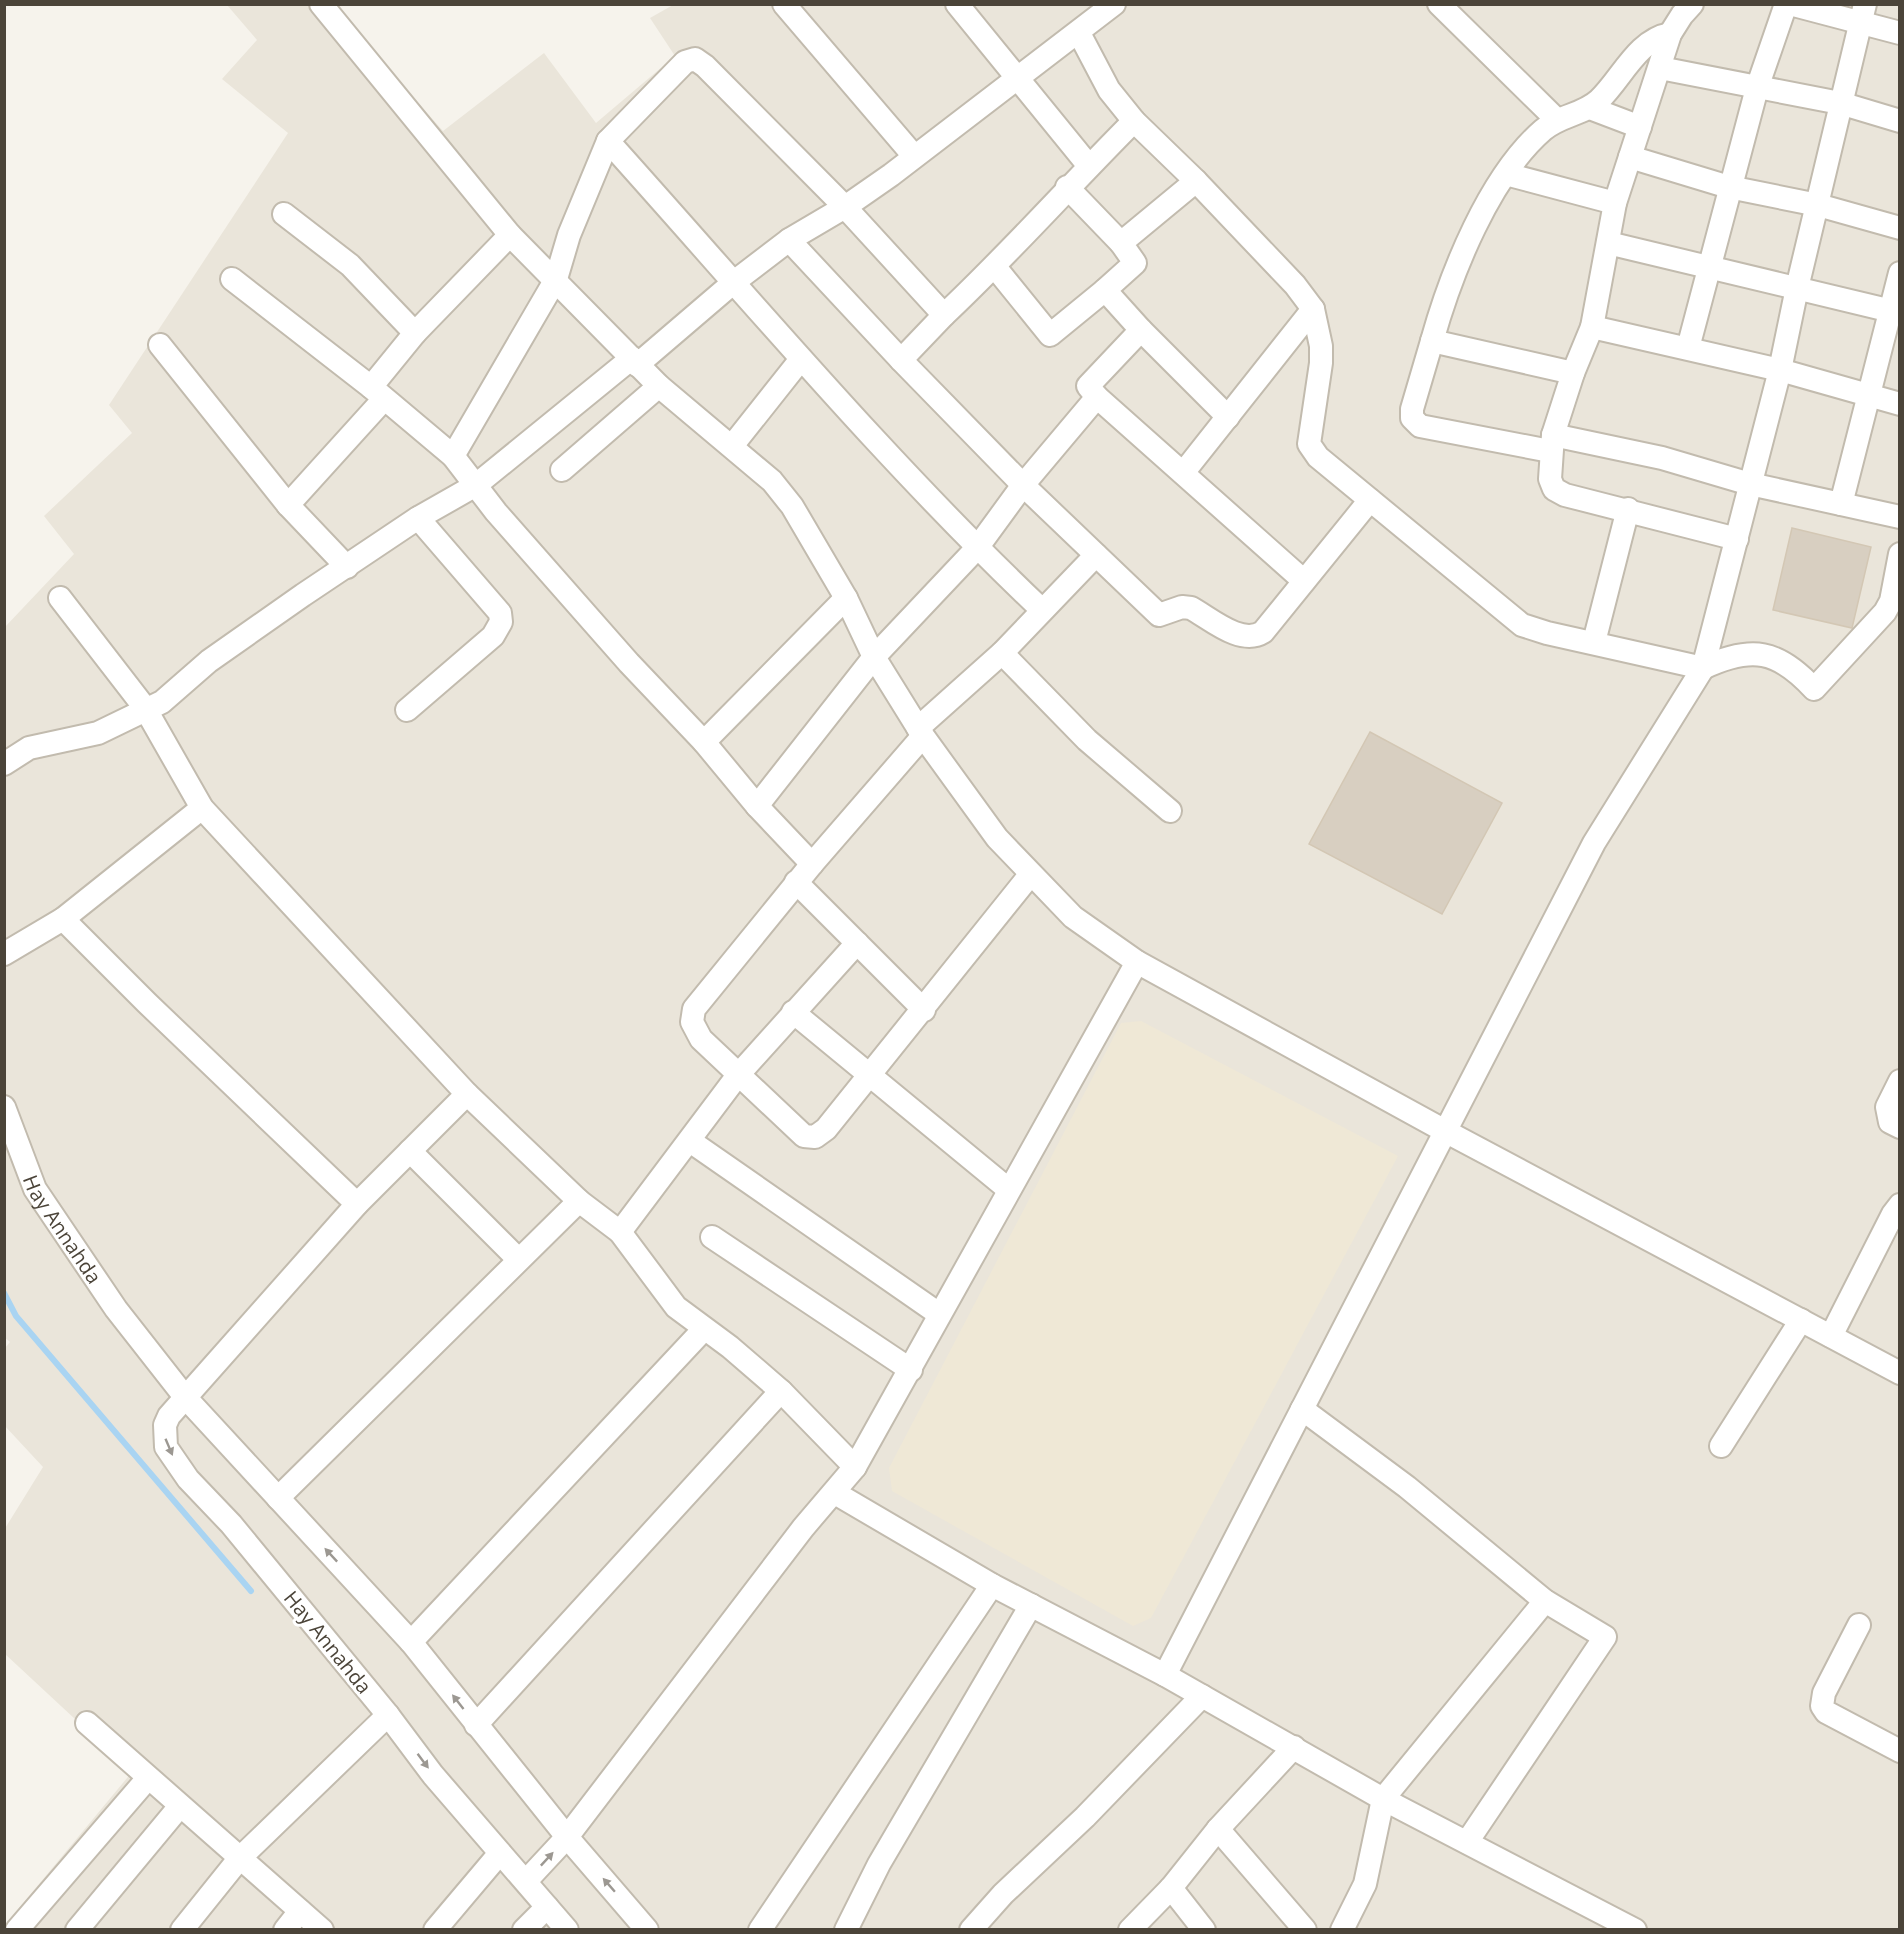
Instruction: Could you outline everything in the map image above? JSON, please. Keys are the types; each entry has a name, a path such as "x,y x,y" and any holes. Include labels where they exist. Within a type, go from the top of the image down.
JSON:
{"street":[{"path":"321,4 510,235 659,386 772,481 792,506 846,598 874,657 920,732 998,838 1030,875 1073,917 1137,962 1445,1131 1899,1373"},
{"path":"784,4 914,156"},
{"path":"957,4 1089,166"},
{"path":"4,764 29,748 98,733 145,708 162,702 209,661 418,518 476,484 789,240 844,207 1018,81 1114,4"},
{"path":"1439,4 1556,119"},
{"path":"1692,4 1670,34 1616,203 1592,327 1573,373 1552,443 1550,479 1554,489 1565,495 1628,509 1737,539"},
{"path":"1688,348 1757,88 1788,4 1863,13 1899,33"},
{"path":"1165,1675 1594,843 1703,668 1780,370 1840,103 1863,13"},
{"path":"1079,33 1109,90 1134,121 1196,181 1295,285 1313,309 1321,346 1322,363 1309,444 1318,457 1522,625 1546,633 1703,668 1726,657 1743,654 1767,656 1793,666 1814,688 1885,612 1891,601 1899,554"},
{"path":"1670,34 1648,42 1590,108 1556,119 1541,132 1506,174 1461,255 1432,341 1412,409 1412,418 1420,426 1662,458 1750,484 1899,517"},
{"path":"453,456 555,279 569,235 608,141 685,62 695,59 705,66 844,207 944,315"},
{"path":"1660,68 1840,103 1899,121"},
{"path":"1590,108 1640,127"},
{"path":"901,360 1134,121"},
{"path":"608,141 801,359 977,548 1042,610"},
{"path":"1630,157 1729,187 1818,205 1899,228"},
{"path":"1506,174 1616,203"},
{"path":"1121,243 1196,181"},
{"path":"994,267 1050,335 1135,263 1121,243 1067,188"},
{"path":"284,214 350,265 415,333"},
{"path":"288,505 377,393 415,333 510,235"},
{"path":"789,240 901,360 1023,485 1159,615 1182,608 1191,608 1243,637 1254,637 1263,632 1370,500"},
{"path":"1608,243 1710,265 1894,311"},
{"path":"1841,504 1894,311 1899,273"},
{"path":"232,279 453,456 496,512 629,663 704,742 757,806 812,864"},
{"path":"1105,290 1141,330 1228,417"},
{"path":"1183,473 1313,309"},
{"path":"1592,327 1780,370 1899,404"},
{"path":"1141,330 1088,386 1097,397 1304,581"},
{"path":"1432,341 1573,373"},
{"path":"160,345 288,505 347,567"},
{"path":"732,446 801,359"},
{"path":"562,470 659,386"},
{"path":"757,806 874,657 977,548 1023,485 1097,397"},
{"path":"1594,642 1628,509"},
{"path":"407,710 493,636 501,622 500,613 418,518"},
{"path":"1030,875 924,1010 826,1129 815,1137 804,1136 738,1075 701,1039 692,1022 694,1009 920,732 1002,653 1096,555"},
{"path":"60,598 145,708 202,808 467,1095 579,1201 620,1232 676,1307 782,1391 855,1467"},
{"path":"704,742 846,598"},
{"path":"1002,653 1087,740 1170,811"},
{"path":"4,954 63,919 202,808"},
{"path":"796,882 924,1010"},
{"path":"63,919 147,1003 357,1204"},
{"path":"620,1232 738,1075 857,943"},
{"path":"527,1880 567,1837 803,1528 855,1467 911,1370 1008,1189 1137,962"},
{"path":"793,1012 1008,1189"},
{"path":"1899,1081 1887,1107 1890,1122 1899,1127"},
{"path":"185,1397 357,1204 467,1095"},
{"name":"Hay Annahda","path":"4,1107 35,1189 116,1309 185,1397 411,1642 567,1837 647,1929"},
{"path":"690,1141 939,1314"},
{"path":"410,1151 518,1259"},
{"path":"279,1498 579,1201"},
{"path":"1831,1336 1899,1205"},
{"path":"712,1237 911,1370"},
{"path":"1721,1446 1801,1320"},
{"path":"411,1642 704,1329"},
{"path":"476,1725 782,1391"},
{"name":"Hay Annahda","path":"185,1397 165,1425 166,1447 188,1479 231,1524 388,1715 433,1774 567,1929"},
{"path":"1302,1409 1407,1487 1545,1601 1602,1633 1605,1642 1548,1719 1467,1842"},
{"path":"836,1492 992,1585 1165,1675 1383,1798 1635,1929"},
{"path":"760,1929 992,1585"},
{"path":"1342,1929 1365,1884 1383,1798 1545,1601"},
{"path":"846,1929 879,1864 1032,1605"},
{"path":"1859,1625 1824,1694 1822,1706 1826,1712 1899,1751"},
{"path":"971,1929 1003,1894 1085,1817 1202,1696"},
{"path":"182,1929 239,1859 388,1715"},
{"path":"87,1723 239,1859 322,1929"},
{"path":"1131,1929 1171,1887 1218,1829 1294,1747"},
{"path":"17,1929 148,1778"},
{"path":"77,1929 180,1806"},
{"path":"1218,1829 1305,1929"},
{"path":"435,1929 500,1853"},
{"path":"1171,1887 1204,1929"},
{"path":"524,1929 547,1907"},
{"path":"285,1929 300,1911"}],"shaded area":[{"path":"227,5 332,5 443,131 544,53 596,123 675,56 650,18 673,5 1899,5 1899,1929 5,1929 5,1925 132,1772 5,1654 4,1530 43,1467 4,1425 5,1348 10,1342 4,1337 5,627 74,554 44,516 132,433 109,405 288,133 222,79 257,40"},
{"path":"1141,1021 1398,1156 1151,1618 1133,1626 892,1491 889,1468 1121,1023"}],"building":[{"path":"1792,528 1871,547 1852,628 1773,610"},
{"path":"1370,732 1502,803 1442,914 1309,844"}],"waterway":[{"path":"4,1293 16,1316 251,1591"}]}
